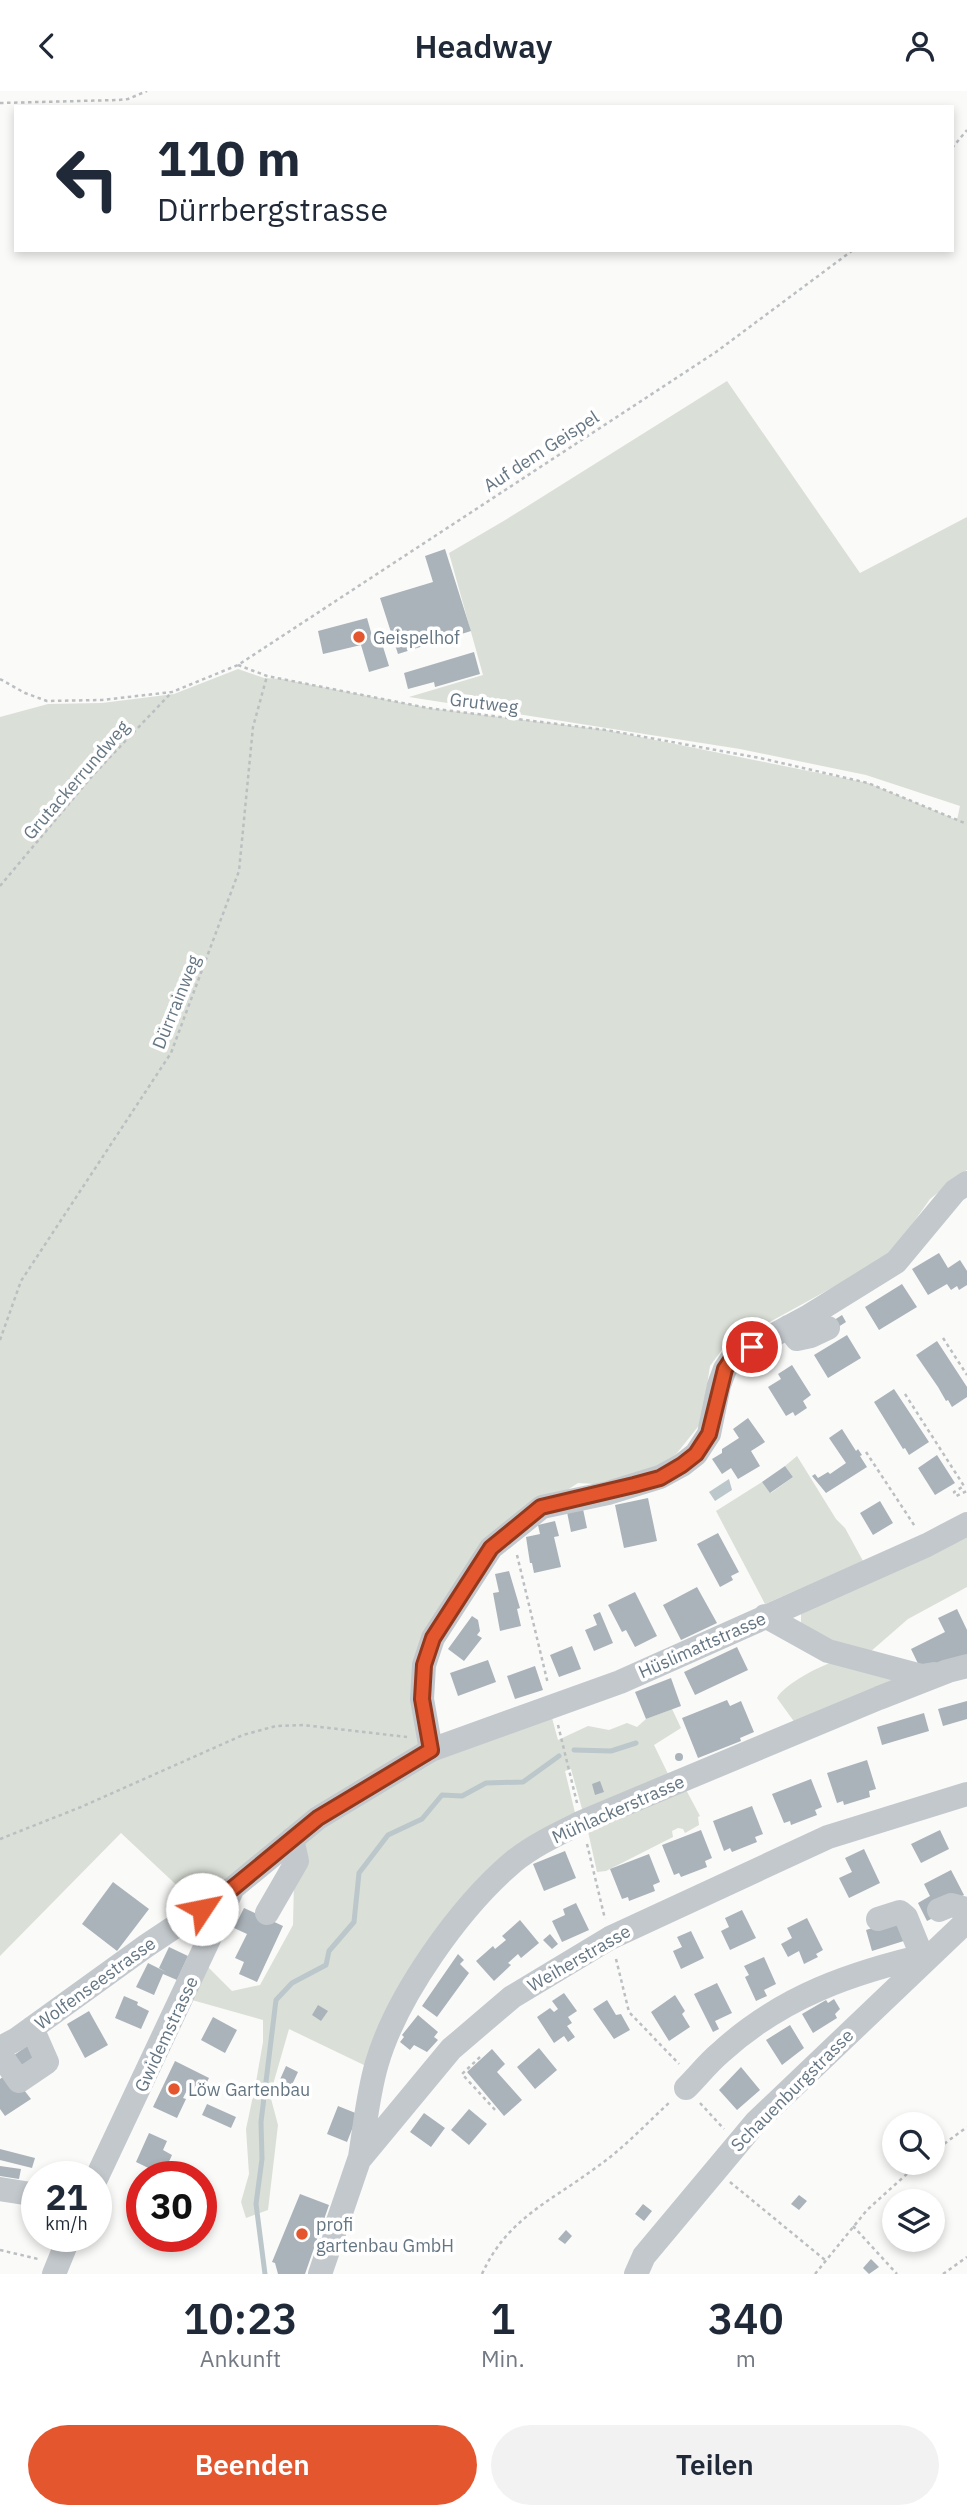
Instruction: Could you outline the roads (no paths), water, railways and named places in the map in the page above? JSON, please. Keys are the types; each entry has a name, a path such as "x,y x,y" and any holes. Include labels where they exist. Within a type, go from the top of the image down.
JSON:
{"street":[{"path":"430,1744 422,1699 424,1665 433,1638 491,1548 541,1507 660,1478 682,1465 696,1454 709,1434 719,1385 733,1357 896,1262 955,1191 967,1182"},
{"path":"788,1327 797,1339 828,1328"},
{"name":"Hüslimattstrasse","path":"430,1744 554,1706 620,1682 927,1545 967,1524"},
{"path":"765,1616 828,1651 922,1677 958,1669"},
{"name":"Mühlackerstrasse","path":"359,2160 377,2062 415,1980 447,1934 481,1893 514,1862 547,1840 582,1822 958,1669"},
{"name":"Wolfenseestrasse","path":"0,2048 33,2028 146,1946 295,1850 318,1818 430,1744"},
{"name":"Weiherstrasse","path":"320,2274 359,2160 457,2043 512,1997 610,1938 828,1837 967,1794"},
{"path":"261,1910 295,1850"},
{"name":"Gwidemstrasse","path":"104,2161 233,1888"},
{"path":"939,1910 951,1905 967,1909"},
{"path":"690,2084 730,2045 760,2021 795,2001 836,1980 882,1965 927,1955 906,1917 900,1912 878,1919"},
{"name":"Schauenburgstrasse","path":"636,2274 644,2256 756,2122 927,1955 967,1921"},
{"path":"0,2054 19,2081 47,2062 33,2028"},
{"path":"0,2189 21,2192"},
{"path":"55,2269 62,2252"}],"waterway":[{"path":"574,1750 611,1751 636,1743"},
{"path":"265,2274 256,2204 262,2159 261,2122 276,2000 292,1983 326,1965 329,1951 354,1922 359,1873 388,1835 422,1819 442,1795 462,1796 486,1783 523,1782 559,1756"}],"place":[{"name":"Geispelhof","path":"359,637"},
{"name":"Löw Gartenbau","path":"174,2089"},
{"name":"profi gartenbau GmbH","path":"302,2234"}]}
